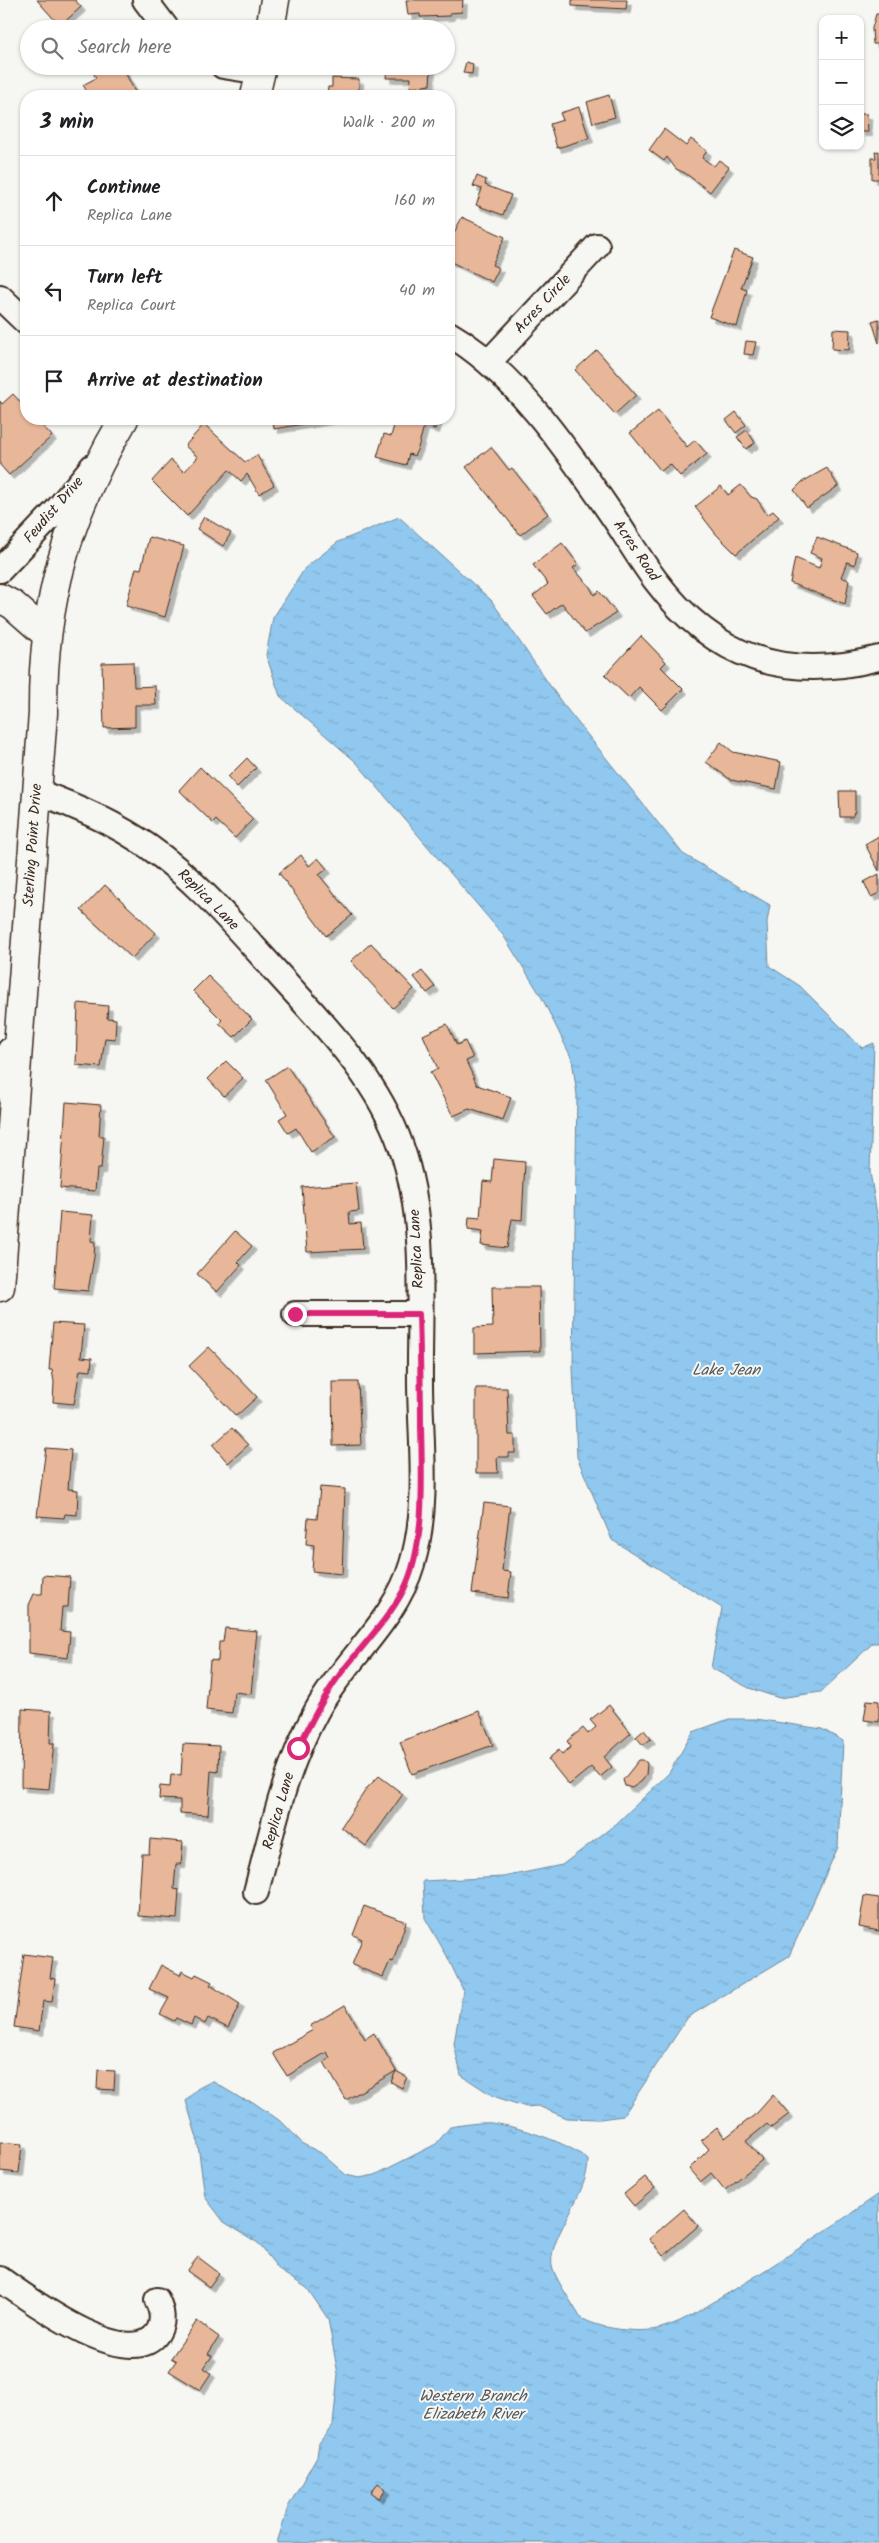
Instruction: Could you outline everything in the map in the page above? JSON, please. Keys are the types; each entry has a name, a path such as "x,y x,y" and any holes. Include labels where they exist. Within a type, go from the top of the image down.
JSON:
{"street":[{"path":"145,0 160,20"},
{"path":"272,20 275,0"},
{"name":"Acres Circle","path":"490,362 597,246"},
{"path":"0,297 20,316"},
{"name":"Acres Road","path":"455,338 490,362 548,429 596,492 657,582 681,610 709,634 732,650 759,661 788,667 817,669 857,664 879,658"},
{"name":"Sterling Point Drive","path":"0,1287 37,792 46,634 54,585 67,538 85,492 106,448 120,425"},
{"name":"Feudist Drive","path":"0,570 56,511 106,448"},
{"path":"0,598 13,605 46,634"},
{"name":"Replica Lane","path":"37,792 70,804 110,823 148,846 182,873 214,903 366,1076 386,1110 401,1146 412,1183 418,1222 422,1468 420,1522 413,1560 404,1590 384,1621 340,1674 317,1710 298,1748 278,1806 256,1892"},
{"path":"0,1087 21,1011"},
{"path":"295,1314 419,1314"},
{"path":"0,2279 64,2322 89,2333 134,2346 145,2344 158,2331 162,2320 157,2300"}],"water":[{"name":"Lake Jean","path":"399,517 491,600 562,703 683,854 770,905 767,922 769,966 800,986 862,1048 874,1043 870,1172 879,1226 879,1643 873,1643 821,1692 779,1698 749,1688 711,1668 722,1608 612,1540 577,1457 573,1367 577,1095 572,1059 541,996 503,935 356,762 280,696 266,655 273,618 305,568 338,542"},
{"path":"729,1719 756,1719 822,1729 843,1741 838,1847 789,1956 688,2017 623,2116 600,2119 567,2118 538,2106 526,2107 493,2096 461,2075 454,2044 463,1990 447,1956 425,1918 423,1881 503,1877 562,1865 616,1824 669,1773 693,1732"},
{"name":"Western Branch Elizabeth River","path":"212,2081 242,2099 253,2102 283,2123 303,2144 321,2153 346,2175 359,2178 375,2175 436,2144 450,2127 492,2123 543,2136 569,2147 588,2160 582,2188 554,2246 553,2269 580,2317 597,2325 619,2329 652,2330 671,2325 689,2317 769,2268 879,2194 879,2543 277,2543 288,2507 317,2456 319,2443 333,2425 338,2374 328,2319 307,2288 280,2271 258,2243 224,2222 205,2197 197,2138 186,2101 197,2089"}],"building":[{"path":"37,0 75,0 81,7 67,20 55,20"},
{"path":"406,0 463,0 462,12 450,13 450,16 420,17 420,14 408,15"},
{"path":"572,0 627,0 626,9 572,6"},
{"path":"876,14 879,14 879,44 873,44 872,28"},
{"path":"466,62 473,64 472,74 463,73"},
{"path":"94,75 126,75 134,90 86,90 83,85 96,78"},
{"path":"386,75 431,75 430,85 410,88 411,78 386,78"},
{"path":"332,78 359,79 359,90 328,90 328,87 332,87"},
{"path":"609,95 615,117 593,123 587,102"},
{"path":"579,107 589,138 557,148 550,124 563,120 560,113"},
{"path":"864,114 867,114 868,132 864,132"},
{"path":"664,129 686,146 691,139 707,151 702,158 714,166 719,160 729,167 710,192 685,173 676,169 667,157 664,161 649,150"},
{"path":"879,151 879,179 872,179 872,158 876,158 875,152"},
{"path":"477,176 486,180 485,185 511,195 503,215 476,205 482,189 473,186"},
{"path":"462,217 505,237 492,265 499,268 492,282 455,264 455,231"},
{"path":"734,250 753,257 741,288 747,290 737,327 709,317"},
{"path":"879,319 879,343 872,321"},
{"path":"833,329 850,330 849,350 832,349"},
{"path":"746,341 756,342 753,355 744,354"},
{"path":"597,350 636,395 615,414 575,370"},
{"path":"13,394 20,402 20,425 42,425 52,436 9,475 0,465 0,401 2,404"},
{"path":"658,411 687,447 695,440 707,454 680,476 670,464 661,471 630,433"},
{"path":"736,412 746,425 736,433 726,420"},
{"path":"205,425 245,462 257,455 274,485 259,494 247,474 241,481 229,470 187,516 152,481 171,460 184,472 198,457 185,446"},
{"path":"274,425 298,425 274,429"},
{"path":"394,425 436,425 435,429 424,426 418,448 414,456 409,454 406,465 377,457 384,434 391,436"},
{"path":"747,430 755,443 746,449 737,437"},
{"path":"491,447 509,470 512,468 548,514 520,535 466,467"},
{"path":"827,468 838,486 807,508 794,490 802,482"},
{"path":"741,485 751,497 757,499 767,515 773,511 779,517 736,554 716,534 695,507 721,486 728,495"},
{"path":"204,517 231,533 223,546 197,529"},
{"path":"149,537 184,546 165,617 126,606 136,568 141,569"},
{"path":"817,537 857,552 855,565 847,562 841,577 849,580 845,604 790,583 795,558 819,568 822,558 810,553"},
{"path":"562,543 578,564 573,568 590,587 594,595 599,591 616,613 585,633 562,603 547,614 533,596 548,584 533,565"},
{"path":"641,636 666,662 661,667 683,689 662,710 639,687 629,698 605,675"},
{"path":"133,662 134,687 155,686 156,705 135,705 135,727 104,728 102,663"},
{"path":"721,742 733,752 781,762 776,789 731,780 706,762"},
{"path":"247,758 256,768 237,787 228,777"},
{"path":"200,767 253,819 235,838 216,820 213,823 179,790"},
{"path":"839,791 855,791 855,811 852,817 840,817"},
{"path":"879,836 879,871 865,844"},
{"path":"301,855 309,866 318,858 327,869 319,875 352,915 326,936 279,873"},
{"path":"879,874 879,893 871,897 864,882"},
{"path":"105,885 156,933 132,958 81,910"},
{"path":"371,943 414,989 393,1008 351,961"},
{"path":"422,971 435,987 427,993 414,977"},
{"path":"208,976 252,1019 234,1037 219,1023 222,1020 193,991"},
{"path":"78,1003 108,1006 107,1018 116,1019 115,1039 105,1038 101,1067 76,1065"},
{"path":"447,1024 457,1045 465,1041 473,1058 466,1061 477,1085 511,1097 503,1120 469,1109 453,1116 430,1072 438,1069 423,1035"},
{"path":"226,1061 243,1078 224,1096 208,1079"},
{"path":"287,1066 335,1137 311,1152 296,1128 288,1133 279,1119 287,1114 266,1080"},
{"path":"66,1102 101,1105 99,1136 104,1136 101,1169 97,1169 95,1191 60,1188"},
{"path":"494,1159 525,1162 522,1220 512,1219 507,1248 481,1245 483,1231 468,1229 469,1217 480,1218 483,1181 492,1182"},
{"path":"356,1183 359,1211 349,1212 350,1224 361,1223 363,1249 307,1252 302,1187"},
{"path":"60,1212 93,1215 91,1241 95,1242 88,1291 54,1288"},
{"path":"235,1231 252,1246 238,1262 241,1265 217,1292 197,1274"},
{"path":"492,1287 539,1287 540,1351 474,1353 474,1328 493,1327"},
{"path":"53,1323 84,1325 81,1357 92,1358 91,1371 80,1370 74,1404 53,1402 54,1382 52,1370 49,1370"},
{"path":"209,1347 257,1397 236,1416 189,1366"},
{"path":"332,1382 358,1382 361,1445 333,1446"},
{"path":"476,1388 507,1388 509,1435 515,1435 515,1453 509,1453 509,1457 497,1457 498,1473 476,1473"},
{"path":"232,1428 248,1445 228,1463 213,1445"},
{"path":"46,1448 71,1450 68,1489 78,1490 77,1515 65,1514 64,1518 37,1516"},
{"path":"320,1487 345,1489 342,1574 312,1571 314,1545 306,1544 308,1518 317,1519"},
{"path":"484,1503 510,1506 502,1571 511,1572 508,1598 472,1593"},
{"path":"43,1575 70,1577 68,1607 62,1607 60,1631 70,1632 68,1658 29,1653 29,1605 34,1594 42,1594"},
{"path":"225,1628 257,1631 251,1694 234,1692 232,1713 206,1710 210,1660 218,1661 219,1642 223,1642"},
{"path":"867,1700 879,1701 879,1722 864,1720"},
{"path":"609,1705 631,1733 604,1757 612,1767 600,1777 591,1767 569,1785 548,1759 559,1750 562,1754 571,1747 567,1741 583,1728 588,1734 596,1727 590,1720"},
{"path":"22,1709 51,1711 50,1743 54,1743 49,1789 21,1787"},
{"path":"479,1711 493,1745 412,1774 400,1742"},
{"path":"644,1730 651,1739 643,1745 636,1737"},
{"path":"183,1744 219,1746 218,1772 211,1771 208,1815 180,1813 180,1800 159,1799 160,1786 170,1787 171,1774 181,1775"},
{"path":"639,1760 647,1763 646,1775 642,1781 632,1788 625,1786 623,1780"},
{"path":"379,1776 403,1794 366,1846 341,1827 367,1788"},
{"path":"150,1839 183,1842 181,1864 176,1864 174,1889 179,1890 177,1919 138,1916 142,1854 149,1854"},
{"path":"864,1896 879,1898 879,1931 859,1927"},
{"path":"364,1906 406,1922 393,1962 390,1961 383,1977 352,1965 362,1939 353,1935"},
{"path":"24,1954 53,1958 50,1978 55,1979 52,2002 43,2001 39,2031 14,2027"},
{"path":"161,1965 180,1975 182,1971 194,1977 196,1974 212,1982 210,1985 240,2004 228,2028 208,2018 205,2024 194,2018 191,2025 176,2018 174,2021 160,2014 169,1998 149,1989"},
{"path":"345,2005 365,2039 374,2033 396,2071 346,2100 324,2062 330,2058 327,2052 287,2076 273,2053 313,2030 310,2026"},
{"path":"98,2070 115,2071 114,2090 97,2089"},
{"path":"396,2071 407,2077 402,2088 391,2082"},
{"path":"773,2095 789,2114 771,2128 767,2124 746,2141 762,2160 725,2190 711,2173 700,2182 689,2169 709,2149 701,2140 717,2127 725,2138 757,2113"},
{"path":"0,2142 22,2144 19,2173 0,2171"},
{"path":"645,2177 655,2188 634,2206 624,2194"},
{"path":"684,2209 698,2226 663,2256 649,2239"},
{"path":"198,2257 219,2273 209,2287 187,2271"},
{"path":"197,2321 219,2337 208,2354 212,2356 204,2368 211,2373 200,2390 169,2371 176,2361 171,2358"},
{"path":"378,2483 386,2489 379,2498 371,2492"}],"route":[{"path":"295,1314 419,1314 422,1468 420,1522 413,1560 404,1590 384,1621 340,1674 317,1710 298,1748"}]}
